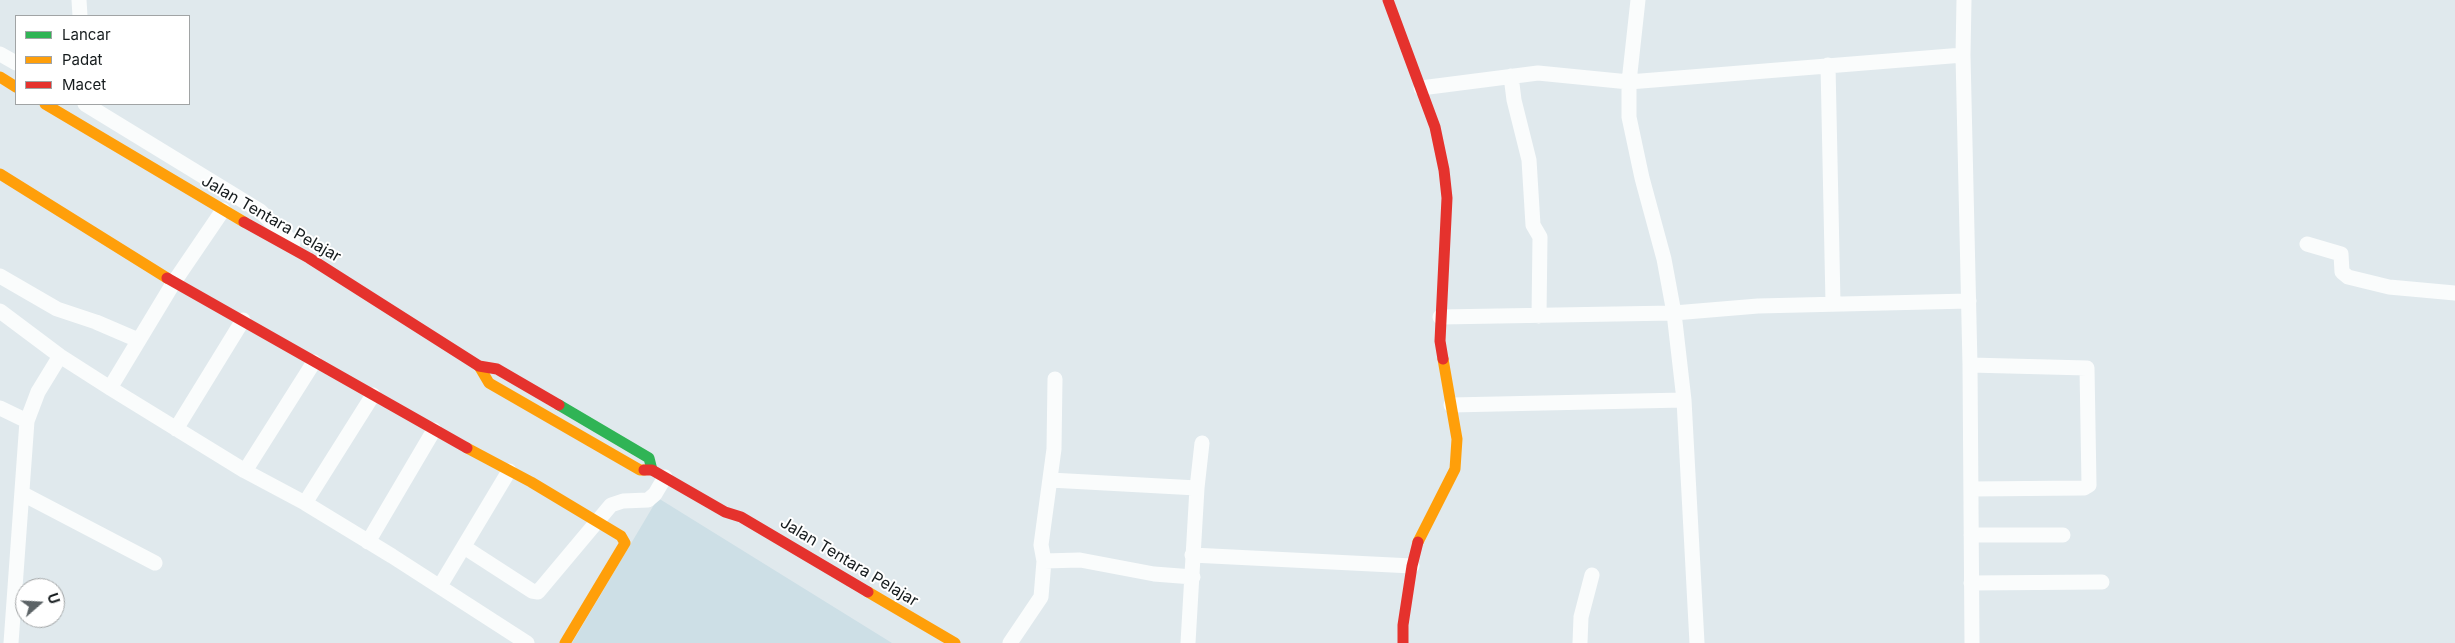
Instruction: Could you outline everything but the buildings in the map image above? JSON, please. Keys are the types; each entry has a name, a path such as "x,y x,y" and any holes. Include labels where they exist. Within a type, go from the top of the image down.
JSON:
{"street":[{"path":"79,0 80,15"},
{"path":"1388,0 1435,127 1447,198 1440,341 1457,439 1455,469 1420,535 1412,566 1403,643"},
{"path":"1638,0 1629,82 1629,117 1642,178 1664,259 1674,313 1684,400 1696,643"},
{"path":"1964,0 1963,55 1970,365 1972,643"},
{"path":"0,54 15,62"},
{"path":"1421,88 1545,73 1629,82 1963,55"},
{"path":"1828,65 1833,303"},
{"path":"1511,76 1514,100 1529,160 1534,225 1540,237 1539,316"},
{"path":"0,77 15,86"},
{"name":"Jalan Tentara Pelajar","path":"47,105 223,210 309,258 479,366 497,369 649,458 658,474"},
{"path":"76,122 84,105"},
{"path":"87,105 260,211 309,258"},
{"path":"0,174 174,282 621,536 625,543 624,547 565,643"},
{"path":"110,388 174,282 223,210"},
{"path":"2306,244 2341,254 2342,272 2348,277 2388,287 2455,293"},
{"path":"0,276 57,309 96,322 138,340"},
{"path":"1440,317 1674,313 1758,306 1969,301"},
{"path":"0,311 60,356 110,388 245,472 305,503 440,586 527,643"},
{"path":"176,429 243,320"},
{"path":"12,643 27,421 38,392 60,356"},
{"path":"245,472 314,362"},
{"path":"1970,365 2087,368 2089,485 2084,488 1971,489"},
{"name":"Jalan Tentara Pelajar","path":"479,366 489,383 640,470 658,474 725,512 741,517 955,643"},
{"path":"1010,643 1041,597 1044,561 1041,545 1054,449 1054,379"},
{"path":"305,503 373,395"},
{"path":"1451,404 1684,400"},
{"path":"0,408 27,421"},
{"path":"368,542 434,430"},
{"path":"1188,643 1193,577 1192,556 1202,443"},
{"path":"440,586 509,471"},
{"path":"464,547 536,593 596,521 615,503 650,498 658,474"},
{"path":"1050,480 1197,488"},
{"path":"23,494 155,563"},
{"path":"725,512 734,529"},
{"path":"1971,535 2063,535"},
{"path":"1192,556 1412,566"},
{"path":"1044,561 1080,560 1154,574 1193,577"},
{"path":"1580,643 1581,617 1592,575"},
{"path":"1972,583 2102,582"}],"shaded area":[{"path":"658,498 892,643 572,643"}],"traffic: fast":[{"path":"559,405 649,458 652,470"}],"traffic: slow":[{"path":"0,77 15,86"},
{"path":"47,105 244,222"},
{"path":"0,174 167,278"},
{"path":"1418,542 1455,469 1457,439 1443,359"},
{"path":"479,366 489,383 640,470 644,470"},
{"path":"467,448 531,482 621,536 625,543 565,643"},
{"path":"868,592 955,643"}],"traffic: jam":[{"path":"1388,0 1435,127 1444,170 1447,198 1440,341 1443,359"},
{"path":"244,222 309,258 479,366 497,369 559,405"},
{"path":"167,278 467,448"},
{"path":"644,470 652,470 725,512 741,517 868,592"},
{"path":"1403,643 1403,625 1412,566 1418,542"}]}
